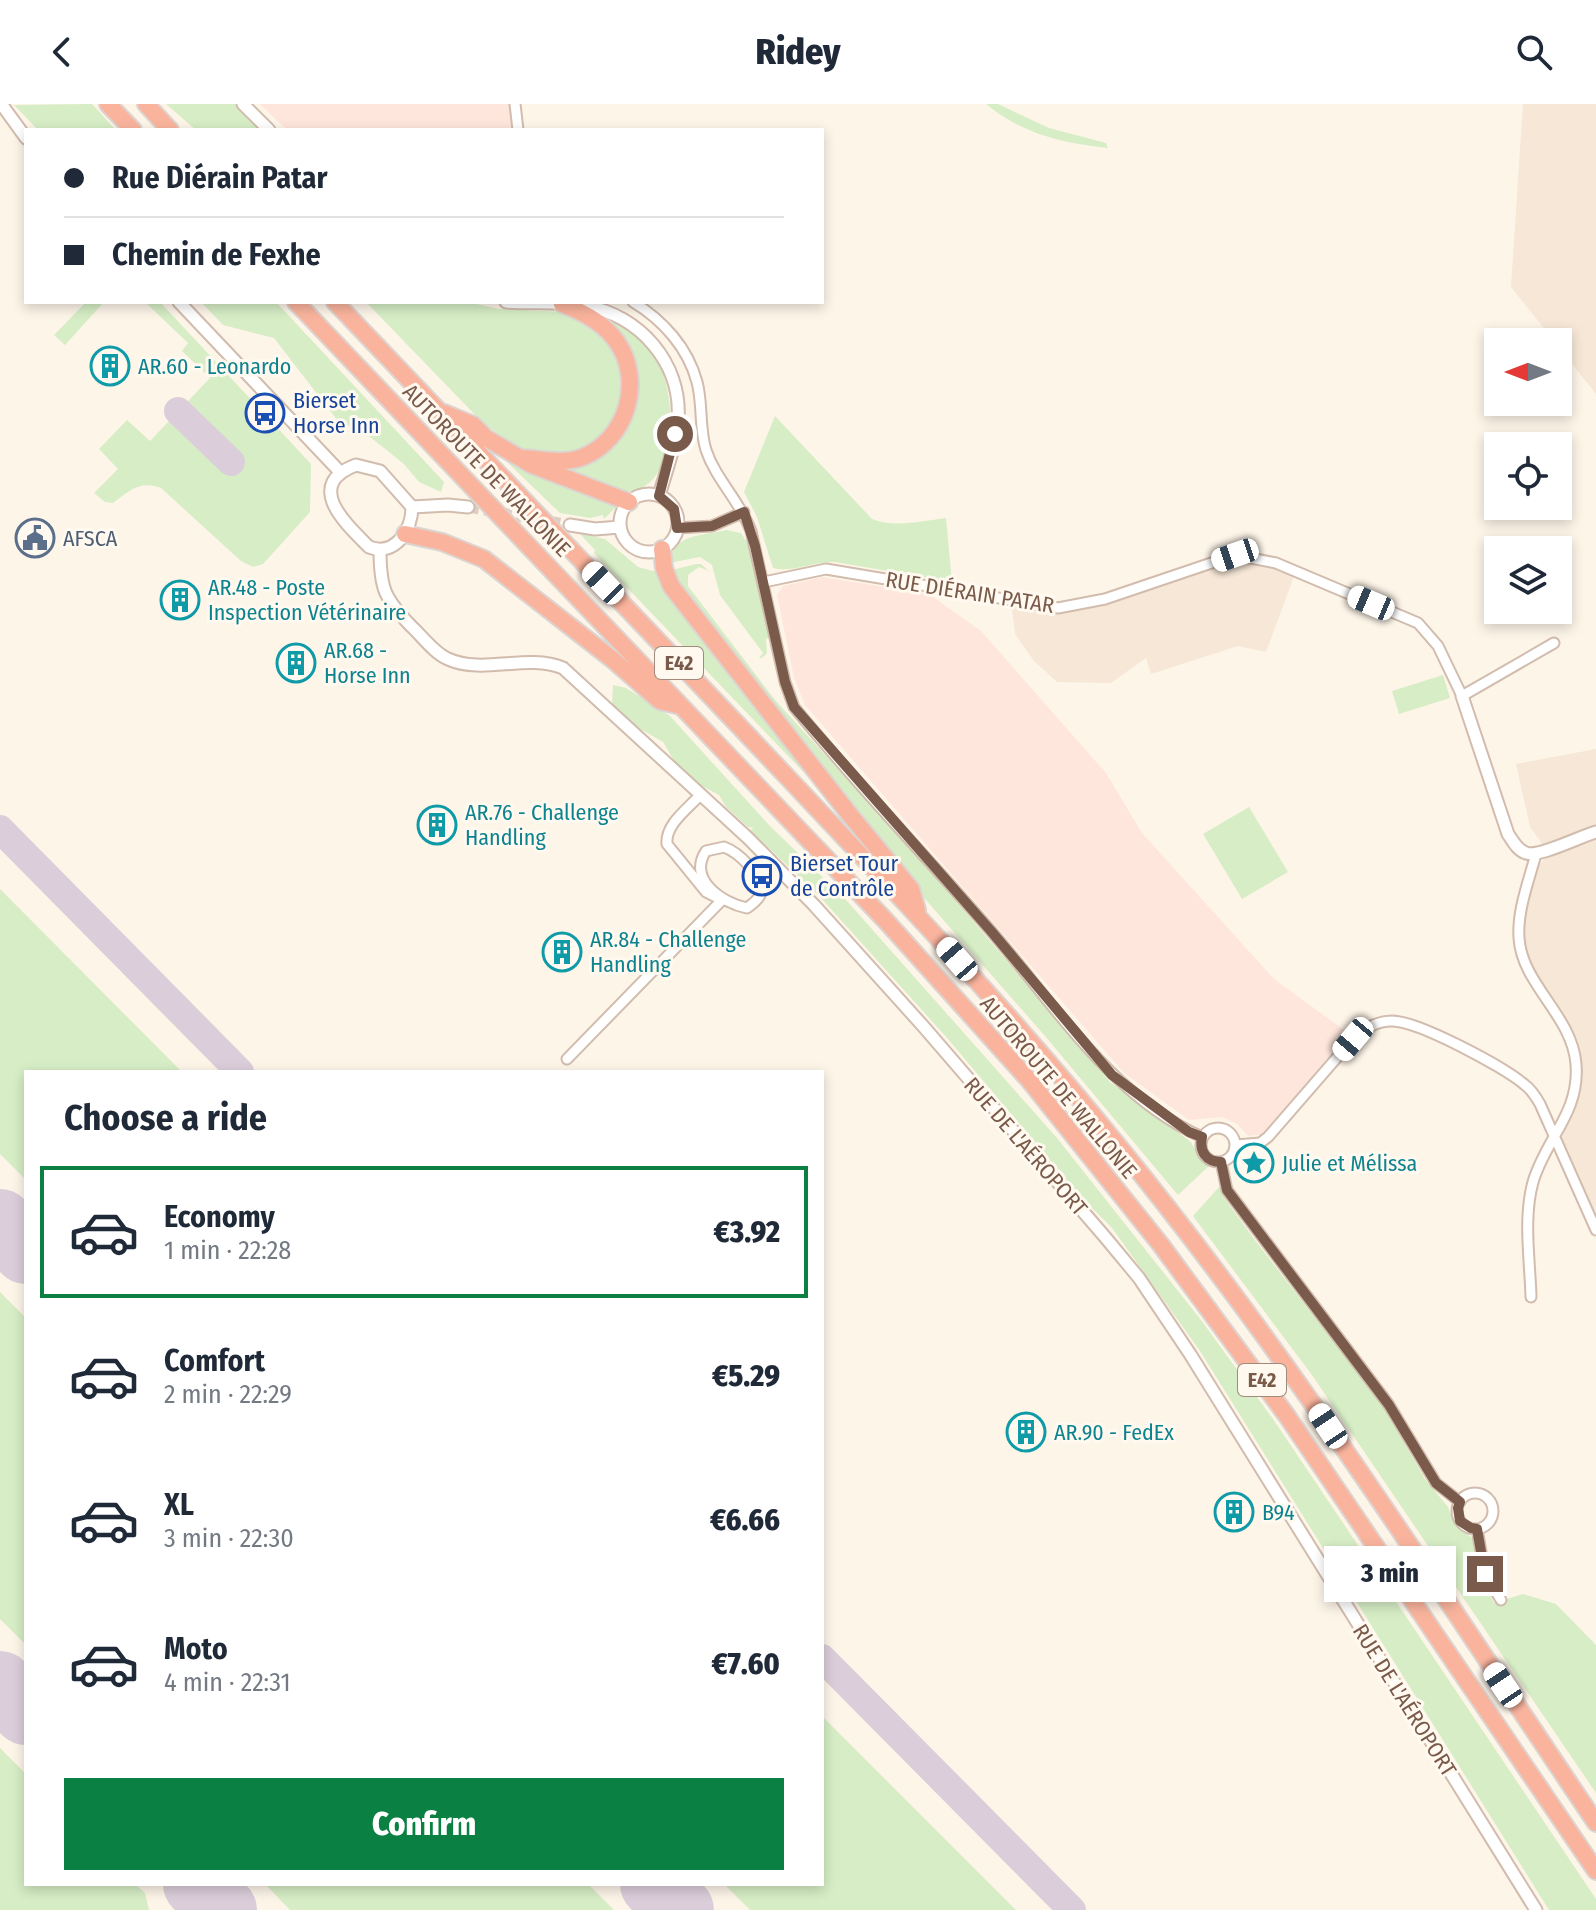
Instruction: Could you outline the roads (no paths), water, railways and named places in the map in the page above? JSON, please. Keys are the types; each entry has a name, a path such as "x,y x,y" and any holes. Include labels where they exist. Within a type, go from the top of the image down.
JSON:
{"highway":[{"path":"108,104 131,128"},
{"path":"146,104 168,128"},
{"name":"AUTOROUTE DE WALLONIE","path":"298,304 886,921 1029,1080 1161,1245 1287,1416 1596,1871"},
{"name":"AUTOROUTE DE WALLONIE","path":"337,304 919,916 1052,1066 1187,1231 1310,1400 1596,1823"},
{"path":"522,458 563,462 583,457 610,438 625,413 629,397 629,371 618,342 602,325 562,304"},
{"path":"439,411 473,425 486,438 539,468 629,502"},
{"path":"405,534 442,542 484,559 612,659 660,701 683,707"},
{"path":"662,549 664,568 671,586 911,889 919,916"}],"street":[{"path":"243,104 267,128"},
{"path":"515,104 518,128"},
{"path":"2,105 24,135"},
{"path":"181,304 341,473"},
{"path":"562,304 603,310 632,324 656,348 668,369 676,394 678,419 659,496"},
{"path":"636,304 673,334 697,382 705,448 715,470 744,512 764,582 785,682 794,707 991,931 1112,1075 1189,1132 1202,1137"},
{"path":"356,465 373,467 412,507 412,517 405,534 399,541 380,550 369,547 333,507 332,488 341,473 356,465"},
{"path":"643,495 659,496 674,509 677,528 669,544 662,549 644,552 635,549 628,543 620,527 620,518 629,502 643,495"},
{"path":"412,507 468,507"},
{"path":"677,528 712,526 744,512"},
{"path":"570,525 595,529 620,527"},
{"name":"RUE DE L'AÉROPORT","path":"380,550 380,575 389,602 445,658 475,664 536,660 563,668 770,859 1000,1114 1139,1278 1190,1354 1536,1910"},
{"name":"RUE DIÉRAIN PATAR","path":"764,582 826,569 1058,608 1105,599 1235,555 1276,563 1418,623 1438,646 1462,696 1508,834 1525,853 1536,854"},
{"path":"1462,696 1554,643"},
{"path":"701,794 672,825 667,844 706,892 722,900 747,908 761,892 759,879 732,850 724,847 706,851 701,865 705,881 722,900"},
{"path":"1531,1297 1531,1193 1536,1175 1572,1105 1577,1068 1569,1033 1530,972 1519,943 1519,927 1536,854 1596,832"},
{"path":"567,1059 722,900"},
{"path":"1236,1145 1265,1140 1353,1039 1372,1025 1389,1021 1419,1026 1514,1077 1536,1097 1596,1230"},
{"path":"1219,1127 1231,1133 1236,1145 1231,1156 1215,1162 1202,1150 1202,1137 1219,1127"},
{"path":"1221,1162 1227,1190 1389,1405 1436,1483 1460,1502"},
{"path":"1471,1494 1485,1496 1490,1501 1492,1515 1489,1522 1477,1529 1460,1521 1460,1502 1471,1494"},
{"path":"1477,1529 1485,1574 1501,1600"}],"tunnel":[{"path":"468,507 570,525"}],"place":[{"name":"AR.60 - Leonardo","path":"110,366"},
{"name":"Bierset Horse Inn","path":"265,413"},
{"name":"AFSCA","path":"35,538"},
{"name":"AR.48 - Poste Inspection Vétérinaire","path":"180,600"},
{"name":"AR.68 - Horse Inn","path":"296,663"},
{"name":"AR.76 - Challenge Handling","path":"437,825"},
{"name":"Bierset Tour de Contrôle","path":"762,876"},
{"name":"AR.84 - Challenge Handling","path":"562,952"},
{"name":"Julie et Mélissa","path":"1254,1163"},
{"name":"AR.90 - FedEx","path":"1026,1432"},
{"name":"B94","path":"1234,1512"}]}
